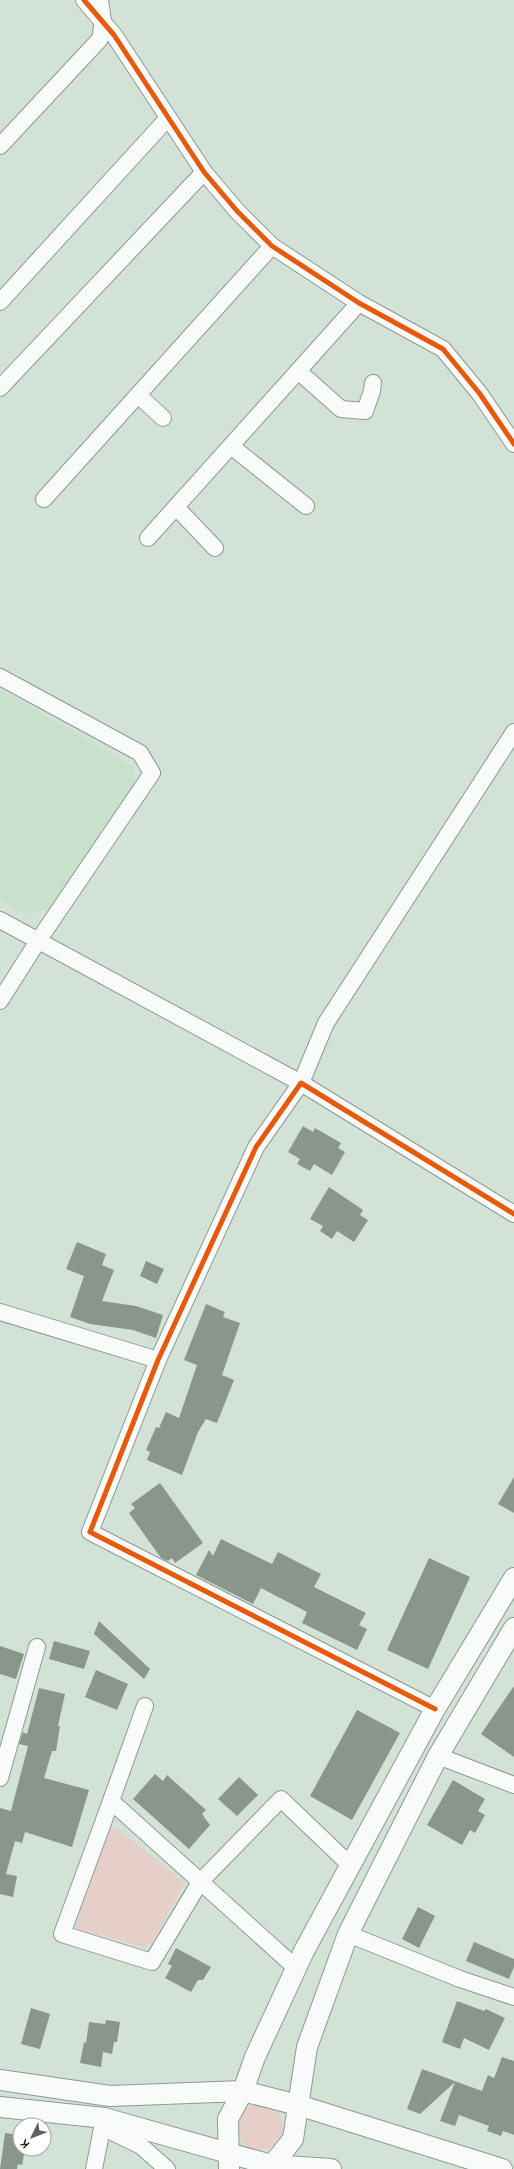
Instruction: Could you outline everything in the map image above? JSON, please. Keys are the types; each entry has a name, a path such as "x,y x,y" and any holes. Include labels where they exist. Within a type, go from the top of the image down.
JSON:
{"main road":[{"path":"230,2161 228,2119 243,2091 255,2057 296,1968 435,1709 514,1578"},
{"path":"270,2167 293,2139 307,2047 348,1934 438,1756 514,1628"},
{"path":"0,2080 110,2096 243,2091 298,2105 502,2169"},
{"path":"0,2107 103,2122 230,2161 270,2167 331,2169"}],"street":[{"path":"84,0 114,35 204,172 237,211 272,246 359,303 443,349 480,394 514,444"},
{"path":"0,146 100,39 103,21 100,0"},
{"path":"0,302 168,118"},
{"path":"0,388 204,172"},
{"path":"44,499 272,246"},
{"path":"148,538 359,303"},
{"path":"298,371 341,409 365,411 372,391 372,383"},
{"path":"138,395 164,418"},
{"path":"231,446 306,506"},
{"path":"176,506 215,548"},
{"path":"0,677 140,753 152,773 38,941 0,1001"},
{"path":"435,1709 90,1532 158,1360 256,1147 301,1083 326,1024 514,732"},
{"path":"0,920 301,1083 514,1214"},
{"path":"0,1312 158,1360"},
{"path":"0,1778 37,1647"},
{"path":"146,1706 62,1934 152,1962 200,1882 281,1799 350,1866"},
{"path":"438,1756 514,1785"},
{"path":"111,1801 296,1968"},
{"path":"348,1934 460,1979 514,1997"},
{"path":"94,2169 103,2122 141,2146 167,2169"}],"shaded area":[{"path":"0,689 133,767 136,790 53,907 26,914 0,900"},
{"path":"106,1828 118,1829 185,1883 153,1941 143,1947 75,1929"},
{"path":"255,2104 265,2104 273,2108 279,2114 283,2122 283,2132 279,2140 273,2146 265,2150 255,2150 247,2146 241,2140 237,2132 237,2122 241,2114 247,2108"}],"building":[{"path":"303,1126 313,1132 315,1128 341,1143 338,1148 345,1152 332,1175 314,1164 310,1171 297,1164 300,1159 288,1152"},
{"path":"329,1187 363,1210 360,1215 368,1220 354,1242 337,1231 332,1239 320,1231 323,1226 310,1219"},
{"path":"77,1242 106,1254 102,1265 114,1270 102,1301 136,1306 163,1315 156,1338 133,1330 90,1324 70,1317 84,1276 66,1269"},
{"path":"146,1261 164,1269 157,1284 140,1276"},
{"path":"206,1304 225,1312 223,1317 240,1323 222,1375 234,1380 217,1423 206,1419 198,1432 182,1475 147,1460 150,1452 146,1450 156,1427 159,1428 166,1412 179,1418 197,1365 184,1360"},
{"path":"514,1477 514,1513 498,1504"},
{"path":"160,1483 203,1543 175,1563 172,1558 168,1561 161,1558 129,1513 135,1508 131,1504"},
{"path":"221,1539 272,1564 278,1552 321,1574 314,1587 366,1613 359,1625 367,1629 357,1650 302,1623 307,1612 261,1588 253,1604 196,1575 209,1550 213,1556"},
{"path":"429,1558 470,1577 428,1669 387,1650"},
{"path":"99,1621 150,1669 144,1679 94,1634"},
{"path":"54,1641 90,1651 84,1669 49,1659"},
{"path":"0,1646 24,1654 16,1679 0,1674"},
{"path":"96,1670 128,1684 117,1710 85,1697"},
{"path":"514,1686 514,1757 481,1734"},
{"path":"39,1688 65,1694 58,1726 60,1726 56,1751 52,1751 44,1778 89,1790 72,1847 25,1832 22,1843 15,1841 6,1874 17,1876 13,1897 0,1894 0,1808 11,1811 28,1746 19,1744 23,1732 27,1734"},
{"path":"357,1710 400,1733 352,1820 310,1796"},
{"path":"155,1774 163,1781 167,1775 206,1810 202,1814 210,1825 189,1849 133,1799"},
{"path":"239,1777 258,1795 237,1816 218,1799"},
{"path":"453,1780 485,1799 478,1811 485,1815 475,1833 470,1830 462,1845 427,1825"},
{"path":"418,1907 435,1916 419,1948 402,1939"},
{"path":"474,1942 514,1959 514,1967 509,1979 466,1961"},
{"path":"176,1948 211,1967 203,1980 198,1980 191,1992 165,1978 172,1966 168,1964"},
{"path":"457,2001 484,2011 486,2009 505,2018 489,2050 464,2038 460,2049 442,2042"},
{"path":"31,2008 50,2014 40,2049 21,2044"},
{"path":"106,2020 120,2022 117,2042 114,2042 112,2054 103,2052 101,2067 80,2063 84,2042 86,2043 89,2022 105,2024"},
{"path":"502,2057 514,2061 514,2135 503,2131 501,2136 487,2131 489,2126 459,2115 455,2126 440,2121 455,2082 420,2114 407,2109 422,2069 482,2091 488,2075 494,2078"},
{"path":"5,2133 12,2134 12,2157 24,2157 22,2165 18,2164 17,2169 0,2169"}],"cycle path":[{"path":"84,0 114,35 204,172 237,211 272,246 359,303 443,349 480,394 514,444"},
{"path":"435,1709 90,1532 158,1360 256,1147 301,1083 514,1214"}]}
